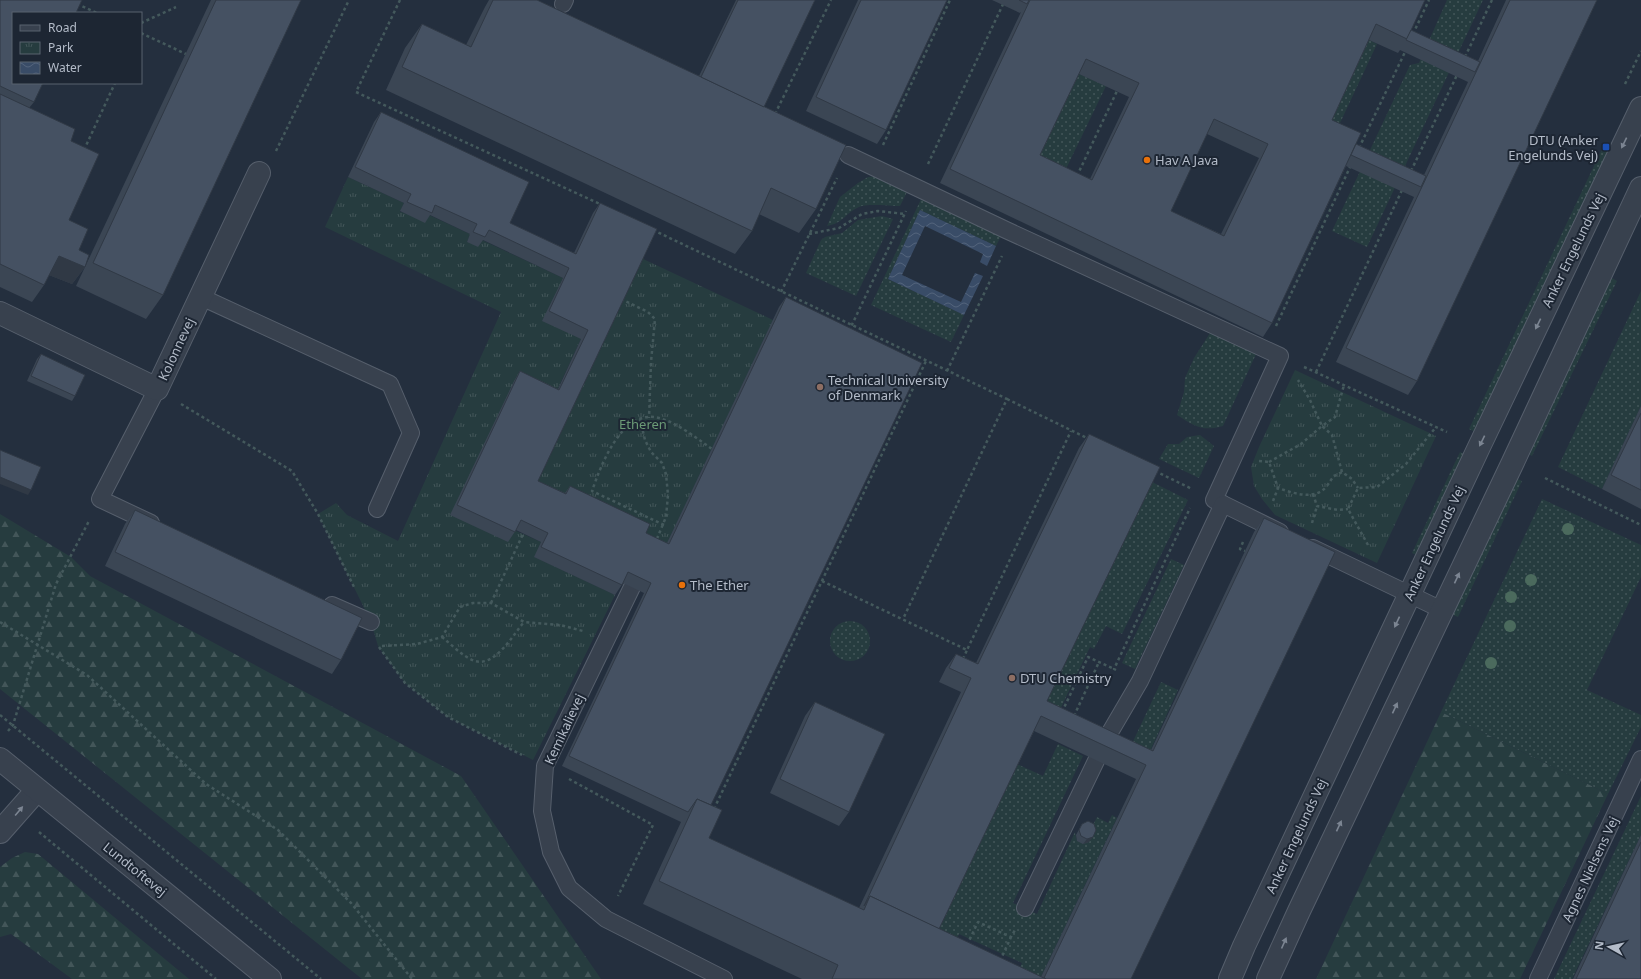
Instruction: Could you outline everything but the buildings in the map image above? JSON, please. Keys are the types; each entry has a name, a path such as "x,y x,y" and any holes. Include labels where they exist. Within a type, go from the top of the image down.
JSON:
{"street":[{"name":"Anker Engelunds Vej","path":"1230,979 1244,946 1410,594 1641,108"},
{"name":"Kolonnevej","path":"0,313 157,389 259,173"},
{"path":"1268,979 1641,188"},
{"name":"Lundtoftevej","path":"0,759 270,979"},
{"path":"0,832 37,790"}],"lane":[{"path":"848,155 916,189 1280,356 1140,681 1109,734 1024,908"},
{"path":"201,297 390,384 411,433 377,509"},
{"path":"157,389 100,499 162,528"},
{"path":"1218,502 1442,610"},
{"name":"Kemikalievej","path":"632,587 544,766 542,811 551,852 569,888 606,919 724,979"},
{"path":"315,598 371,622"},
{"name":"Agnes Nielsens Vej","path":"1538,979 1641,759"}],"path":[{"path":"259,173 269,166 349,0"},
{"path":"400,0 356,92 552,181 609,209"},
{"path":"772,119 831,0"},
{"path":"873,168 950,0"},
{"path":"847,336 1005,0"},
{"path":"1462,64 1492,0"},
{"path":"74,3 95,12"},
{"path":"142,23 176,7"},
{"path":"142,33 186,54"},
{"path":"1411,172 1459,72"},
{"path":"83,153 115,84"},
{"path":"1074,182 1117,91"},
{"path":"781,292 848,155"},
{"path":"1316,372 1404,186"},
{"path":"809,234 839,228 862,214 878,211 904,214"},
{"path":"652,230 1092,441"},
{"path":"947,371 1013,233"},
{"path":"621,299 648,312 655,319 651,362 649,418"},
{"path":"816,314 819,309"},
{"path":"1280,356 1447,432"},
{"path":"713,811 926,361"},
{"path":"1295,363 1296,376 1310,400 1322,426 1332,435 1337,448 1342,472 1352,479 1358,488"},
{"path":"1256,460 1269,462 1301,444 1335,417 1344,386"},
{"path":"157,389 292,471 318,514 371,622"},
{"path":"903,619 1007,400"},
{"path":"664,526 592,491 609,450 626,427 640,419 649,418 658,418 671,423 712,449"},
{"path":"640,419 645,440 651,452 662,463 666,474 668,495 666,517 664,526 655,543"},
{"path":"1358,488 1377,487 1406,464 1436,427"},
{"path":"961,664 1071,431"},
{"path":"1269,462 1278,488 1300,495 1314,494 1325,488 1332,477 1342,472"},
{"path":"1149,468 1218,502"},
{"path":"1545,478 1641,525"},
{"path":"1348,509 1358,488"},
{"path":"1314,494 1317,506 1338,510 1348,509"},
{"path":"13,726 56,584 100,499"},
{"path":"1348,509 1372,553 1377,578"},
{"path":"491,603 523,534"},
{"path":"1245,539 1240,549 1245,550"},
{"path":"822,581 967,650"},
{"path":"812,591 817,593"},
{"path":"605,643 579,629 560,625 524,622 491,603 474,603 460,607 442,637 417,644 378,646 405,683 448,717 544,766 653,825 606,919"},
{"path":"0,622 87,675 206,784 278,830 350,904 412,979"},
{"path":"442,637 468,658 483,662 491,660 524,622"},
{"path":"1060,716 1088,657 1114,669"},
{"path":"1072,721 1099,662"},
{"path":"0,715 321,979"},
{"path":"38,832 216,979"},
{"path":"973,948 967,946 978,922 1011,937"},
{"path":"995,958 1000,961 1013,933"}],"green space":[{"path":"1447,0 1483,0 1367,247 1332,231 1410,65 1419,63"},
{"path":"1366,38 1377,44 1333,138 1322,134"},
{"path":"1077,73 1106,86 1064,173 1035,159"},
{"path":"1602,149 1608,152 1475,432 1469,429"},
{"path":"883,176 909,188 900,206 873,205 859,207 854,209 837,223 827,226 840,197 868,177"},
{"path":"348,177 404,203 400,212 429,215 470,234 467,242 482,240 563,278 581,339 553,399 514,530 541,542 535,557 615,595 533,760 448,717 405,683 378,646 371,622 318,514 336,503 347,515 398,541 501,312 325,227"},
{"path":"923,195 1003,232 996,246 920,210 888,279 964,315 951,342 871,305"},
{"path":"882,216 893,219 856,296 806,273 821,240 825,237 842,233 858,220"},
{"name":"Etheren","path":"641,258 773,320 662,554 531,490"},
{"path":"1610,277 1617,281 1532,456 1526,453"},
{"path":"1641,291 1641,406 1602,489 1558,467"},
{"path":"1212,330 1257,352 1223,426 1216,428 1204,428 1194,425 1177,415 1184,392 1185,378 1194,358"},
{"path":"1295,370 1436,436 1377,563 1275,515 1254,486 1251,467"},
{"path":"1200,435 1214,446 1199,478 1159,459 1168,444 1179,444 1187,437"},
{"path":"1460,452 1466,455 1418,556 1412,553"},
{"path":"1516,478 1522,481 1458,617 1451,614"},
{"path":"1150,481 1188,500 1122,634 1106,626 1094,649 1090,647 1055,720 1040,712"},
{"path":"1542,499 1641,545 1641,577 1587,690 1641,715 1641,727 1608,794 1441,712"},
{"path":"0,514 71,557 90,576 461,776 601,979 362,979 0,689"},
{"path":"1171,559 1184,565 1135,669 1122,663"},
{"path":"850,621 858,623 864,627 868,633 870,641 868,649 864,655 858,659 850,661 842,659 836,655 832,649 830,641 832,633 836,627 842,623"},
{"path":"1161,682 1178,690 1146,760 1128,752"},
{"path":"1441,712 1608,794 1520,979 1316,979"},
{"path":"1058,744 1083,756 1013,903 1037,914 1075,832 1077,841 1091,829 1097,817 1108,823 1112,815 1117,818 1040,979 1015,979 1022,963 959,934 945,963 925,953 1015,763 1043,776"},
{"path":"1641,796 1641,835 1572,979 1554,979"},
{"path":"25,852 38,854 189,979 72,979 11,934 0,937 0,867 12,858"}],"water":[{"path":"920,210 996,246 987,266 980,262 983,254 925,226 902,275 961,302 975,273 983,276 964,315 888,279"}],"place":[{"name":"DTU (Anker Engelunds Vej)","path":"1606,147"},
{"name":"Hav A Java","path":"1147,160"},
{"name":"Technical University of Denmark","path":"820,387"},
{"name":"The Ether","path":"682,585"},
{"name":"DTU Chemistry","path":"1012,678"}]}
